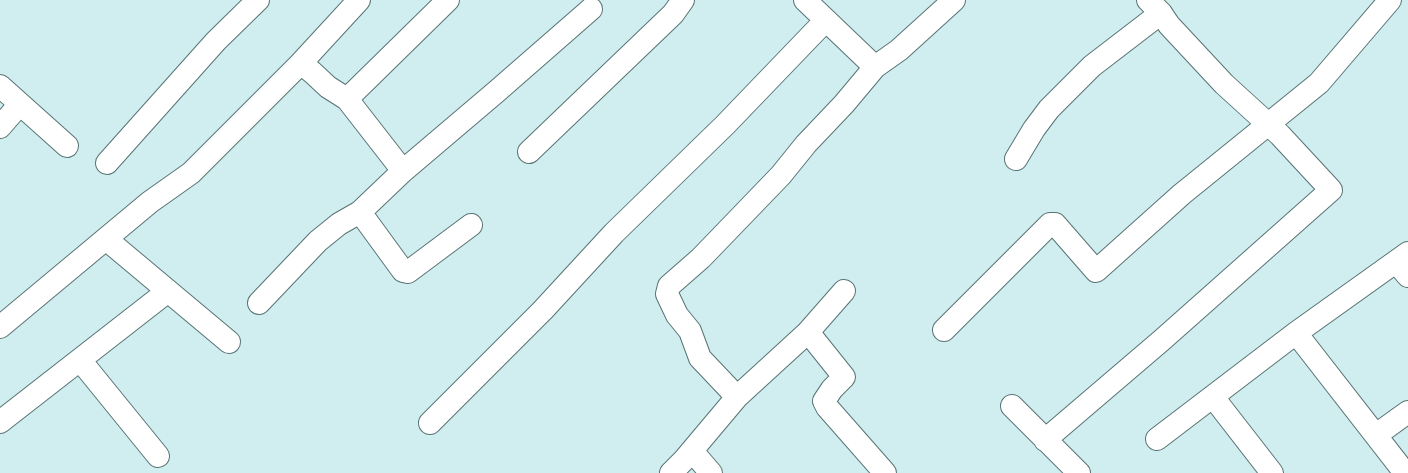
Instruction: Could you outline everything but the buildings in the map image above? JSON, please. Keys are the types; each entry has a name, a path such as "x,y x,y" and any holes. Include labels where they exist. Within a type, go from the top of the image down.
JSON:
{"street":[{"path":"107,163 216,41 258,0"},
{"path":"0,327 150,202 191,173 301,63 359,0"},
{"path":"346,99 448,0"},
{"path":"529,152 673,14 683,0"},
{"path":"805,0 875,67"},
{"path":"737,397 700,358 690,331 677,315 667,294 669,286 701,258 781,175 806,144 844,104 875,67 899,50 954,0"},
{"path":"944,330 1050,224 1055,224 1096,272 1182,194 1319,83 1390,0"},
{"path":"1016,159 1034,129 1049,109 1154,7 1224,84 1280,135 1330,190 1162,340 1045,440"},
{"path":"259,303 318,241 339,224 360,212 403,171 591,9"},
{"path":"430,423 544,310 614,232 725,125 826,20"},
{"path":"301,63 328,87 346,99 403,171"},
{"path":"0,86 67,146"},
{"path":"0,127 20,104"},
{"path":"360,212 403,271 408,272 471,225"},
{"path":"106,239 229,342"},
{"path":"1157,439 1296,333 1404,264"},
{"path":"0,422 168,291"},
{"path":"670,473 692,451 737,397 808,332 844,291"},
{"path":"808,332 844,377 832,389 824,401 827,407 885,473"},
{"path":"1296,333 1404,473"},
{"path":"80,360 158,456"},
{"path":"1213,397 1272,473"},
{"path":"1012,406 1079,473"},
{"path":"1376,435 1408,412"},
{"path":"692,451 711,473"}]}
